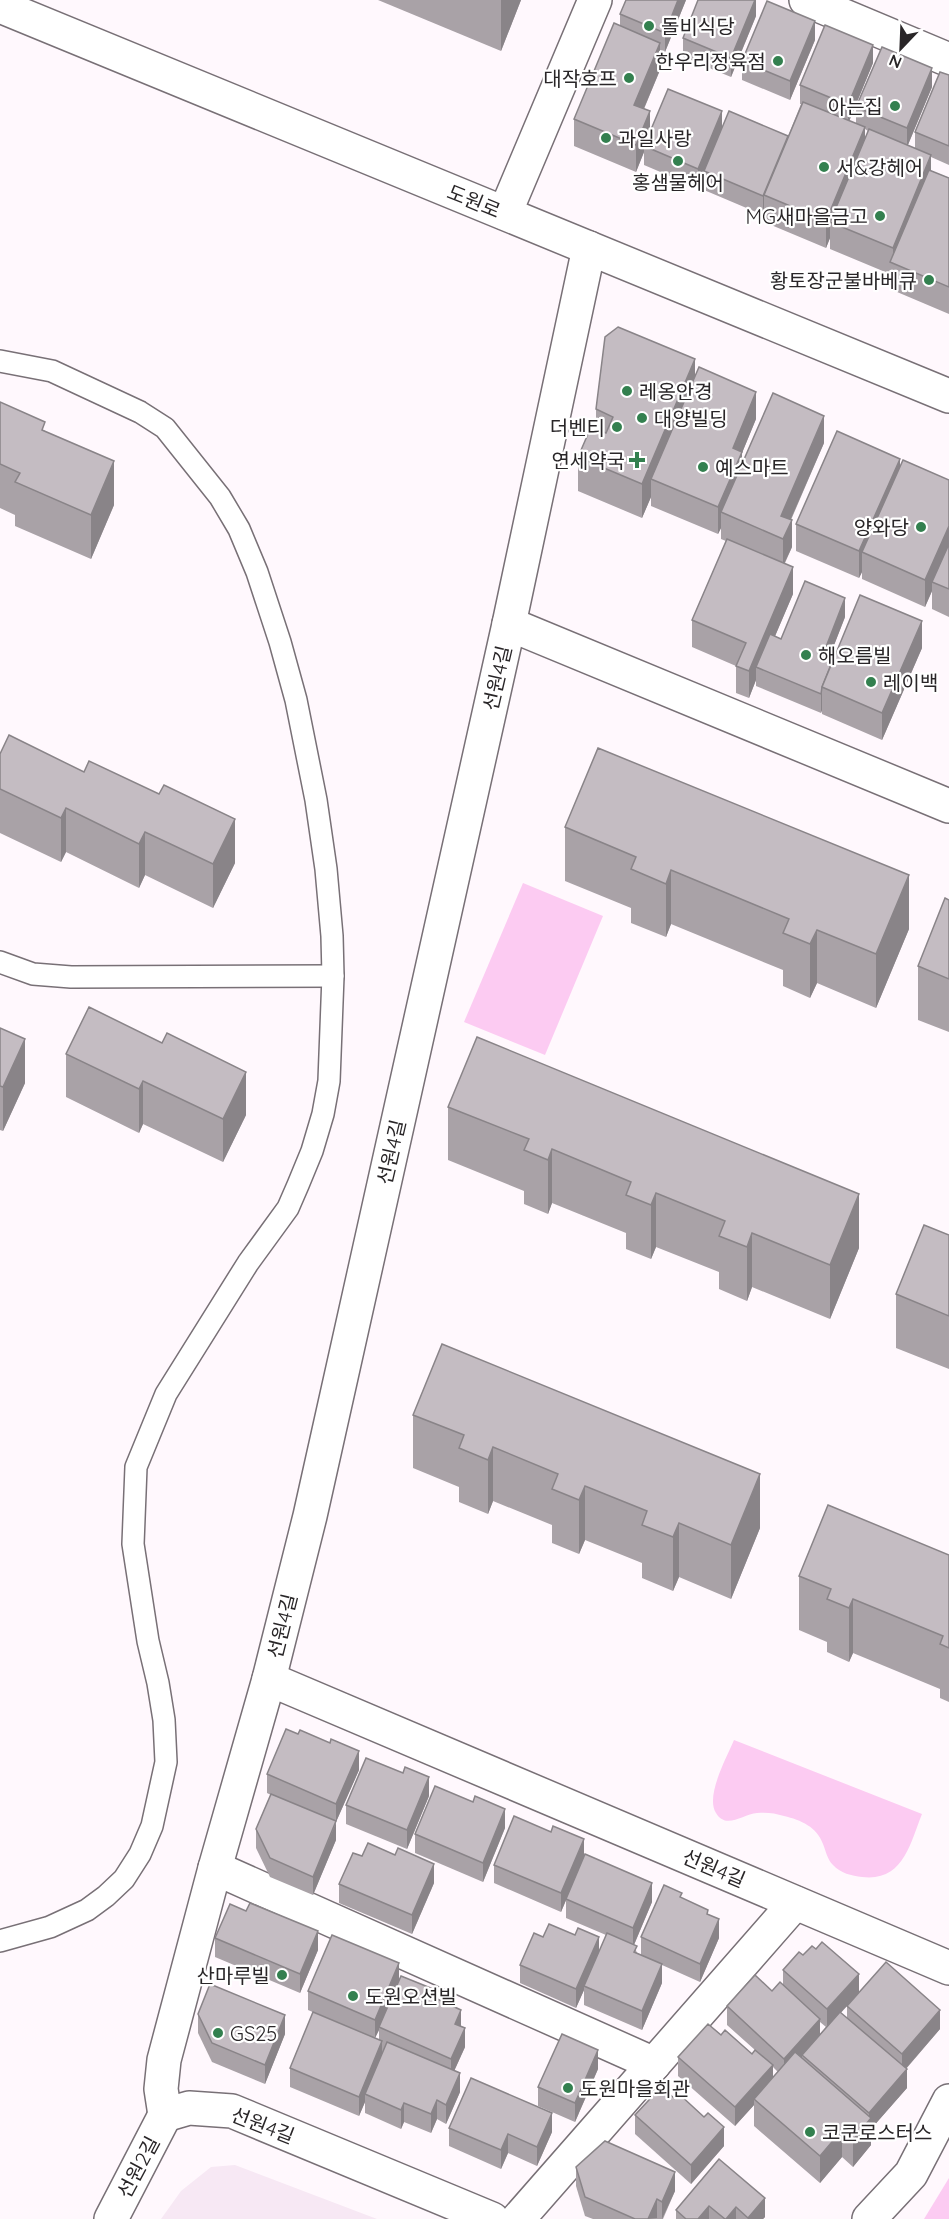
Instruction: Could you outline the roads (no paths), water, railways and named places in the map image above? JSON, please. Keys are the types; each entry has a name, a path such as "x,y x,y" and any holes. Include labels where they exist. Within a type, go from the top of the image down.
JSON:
{"street":[{"path":"505,213 595,0"},
{"path":"806,0 949,60"},
{"name":"도원로","path":"0,6 949,396"},
{"name":"선원4길","path":"492,2219 232,2111 189,2108 165,2115 161,2096 163,2067 215,1868 269,1679 310,1516 509,624 588,248"},
{"name":"선원4길","path":"509,624 949,806"},
{"name":"선원4길","path":"269,1679 949,1968"},
{"path":"215,1868 654,2064"},
{"path":"518,2219 795,1903"},
{"path":"869,2219 911,2174 949,2101"},
{"name":"선원2길","path":"111,2219 165,2115"}],"lane":[{"path":"0,361 52,371 140,412 165,428 220,496 239,529 257,572 280,642 298,710 316,800 326,869 333,976 329,1081 315,1141 298,1185 288,1208 242,1272 166,1394 136,1467 133,1544 148,1641 164,1720 166,1762 152,1826 140,1854 124,1879 106,1896 87,1910 50,1927 0,1941"},
{"path":"0,962 33,974 70,977 333,976"}],"place":[{"name":"돌비식당","path":"649,26"},
{"name":"한우리정육점","path":"778,61"},
{"name":"대작호프","path":"629,78"},
{"name":"아는집","path":"895,106"},
{"name":"과일사랑","path":"606,138"},
{"name":"홍샘물헤어","path":"678,161"},
{"name":"서&강헤어","path":"824,167"},
{"name":"MG새마을금고","path":"880,216"},
{"name":"황토장군불바베큐","path":"929,280"},
{"name":"레옹안경","path":"627,391"},
{"name":"대양빌딩","path":"642,418"},
{"name":"더벤티","path":"617,427"},
{"name":"연세약국","path":"637,460"},
{"name":"예스마트","path":"703,467"},
{"name":"양와당","path":"921,527"},
{"name":"해오름빌","path":"806,655"},
{"name":"레이백","path":"871,682"},
{"name":"산마루빌","path":"282,1975"},
{"name":"도원오션빌","path":"353,1996"},
{"name":"GS25","path":"218,2033"},
{"name":"도원마을회관","path":"568,2088"},
{"name":"코쿤로스터스","path":"810,2132"}]}
